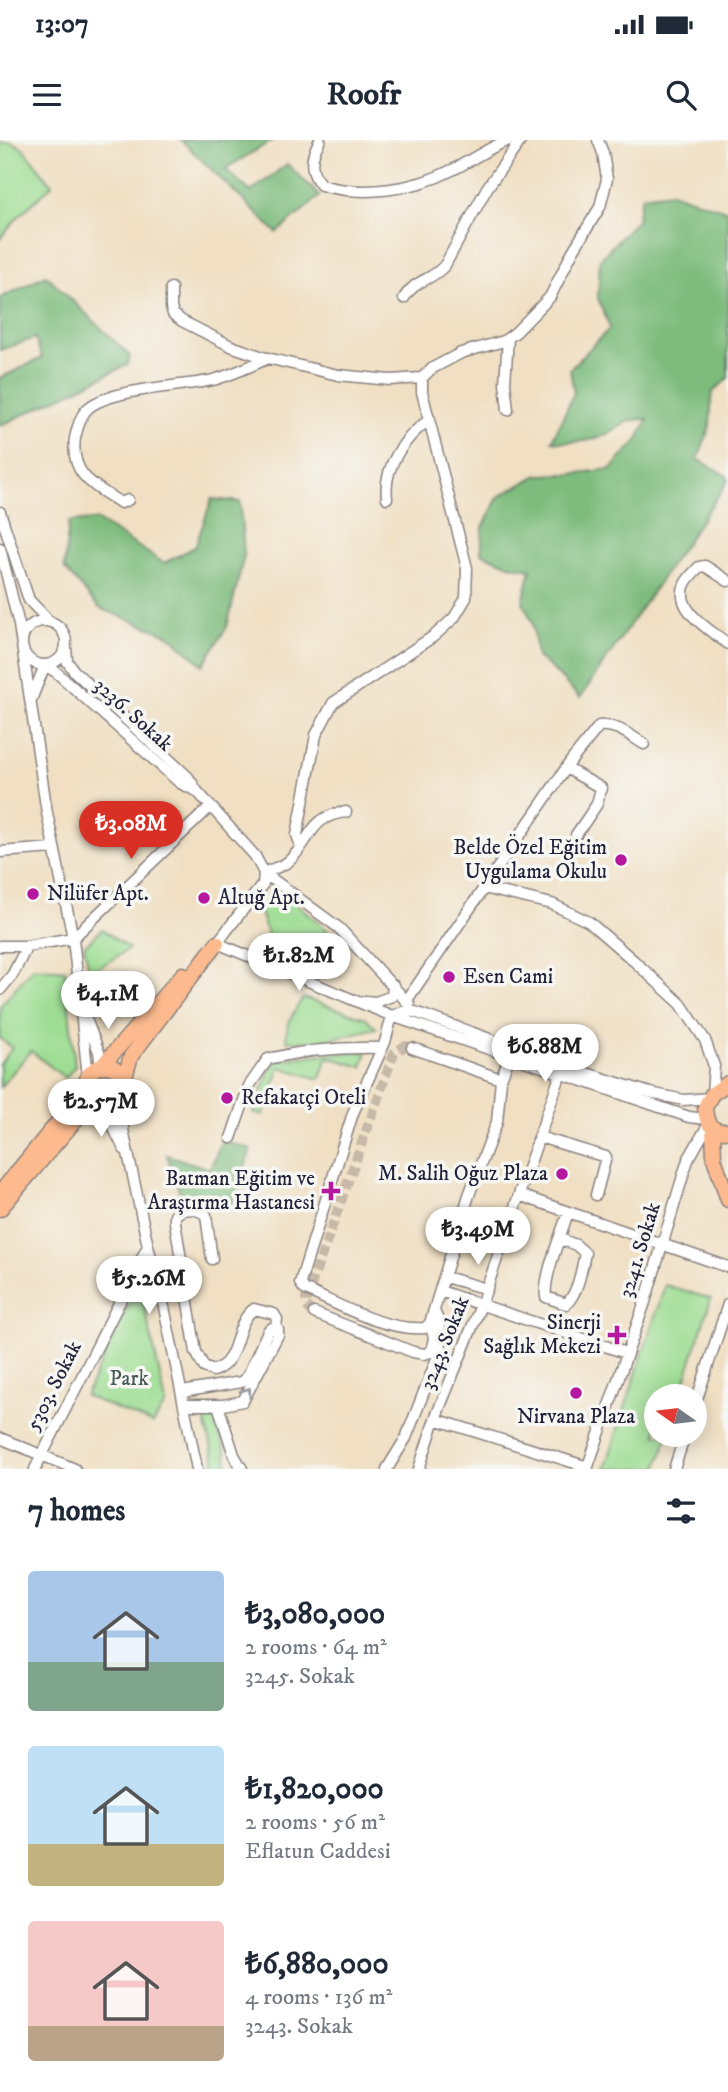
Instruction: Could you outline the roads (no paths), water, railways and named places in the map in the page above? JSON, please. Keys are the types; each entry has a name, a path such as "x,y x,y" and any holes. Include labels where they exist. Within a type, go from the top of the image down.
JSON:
{"main road":[{"path":"0,1193 80,1095 96,1069 101,1067 193,962 217,943"},
{"path":"0,1209 79,1115 98,1103 110,1103 120,1096 131,1056 217,943"},
{"path":"101,1067 118,1073 123,1087"},
{"path":"87,1080 89,1095 98,1103"},
{"path":"728,1083 711,1096 705,1107 714,1126 714,1158 728,1200"}],"street":[{"path":"320,140 312,159 315,178 321,185 353,190 385,190 410,185 448,172 509,140"},
{"path":"404,298 415,284 440,272 487,188 521,140"},
{"path":"301,846 297,835 316,735 333,703 434,636 454,618 466,598 467,568 422,392 422,378 430,369 461,353 508,338 550,297 573,251 600,207 607,179 598,140"},
{"path":"171,288 173,314 230,346 338,375 390,380 422,378"},
{"path":"508,338 505,383 508,410"},
{"path":"128,500 121,503 103,491 82,474 74,463 76,432 84,411 93,404 119,395 211,381 269,358"},
{"path":"387,498 387,475 393,460 430,419"},
{"path":"0,512 29,600 64,634 66,648 58,660 45,665 32,661 23,650 23,636 30,625 49,621"},
{"path":"0,548 23,650 54,848 73,938 87,1080"},
{"path":"728,581 705,566 699,566 684,586 684,600 688,611 728,644"},
{"name":"3236. Sokak","path":"66,648 67,662 74,671 188,777 210,807 255,856 264,873 339,928 407,1000 415,1012"},
{"path":"30,702 45,665"},
{"name":"3236. Sokak","path":"45,665 180,783 197,791"},
{"path":"407,1000 598,726 620,728 645,744"},
{"path":"569,765 601,788 597,804 576,835"},
{"path":"0,946 27,946 73,938 210,807"},
{"path":"346,812 330,814 324,818 288,862 264,873 263,884 217,943 362,1001 392,1016 714,1126"},
{"path":"0,852 54,848"},
{"path":"392,1016 406,1011 415,1012 567,1067 650,1093 684,1100 711,1096 713,1066 705,1040 681,1004 634,961 589,922 552,904 483,888"},
{"path":"0,990 13,974 27,946"},
{"path":"362,1001 385,1000 392,996 393,985"},
{"path":"80,1005 96,1043 101,1067"},
{"path":"392,1016 382,1048 353,1113 300,1283 304,1289 398,1327 425,1328 432,1317 469,1195 497,1122 501,1079 510,1055"},
{"path":"231,1138 249,1086 268,1059 348,1047 382,1048"},
{"path":"412,1048 501,1079"},
{"name":"3243. Sokak","path":"419,1469 435,1419 487,1289 561,1073"},
{"path":"123,1087 123,1130 197,1469"},
{"path":"98,1103 107,1114 129,1157"},
{"name":"3241. Sokak","path":"588,1468 688,1160 714,1126"},
{"path":"539,1137 606,1157 596,1195"},
{"path":"519,1195 728,1267"},
{"path":"185,1405 236,1404 243,1401 278,1335 274,1314 254,1309 245,1318 233,1353 224,1366 213,1371 204,1367 196,1352 175,1215 184,1209 200,1211 206,1215 212,1259"},
{"path":"560,1239 576,1245 585,1253 571,1300 566,1304 545,1297 544,1288 568,1212"},
{"name":"5303. Sokak","path":"35,1469 148,1246"},
{"path":"445,1277 487,1289"},
{"path":"440,1291 626,1353"},
{"path":"702,1384 728,1304"},
{"path":"314,1313 424,1354 431,1352 434,1338 432,1317"},
{"path":"387,1469 407,1438 441,1348 439,1322 432,1317"},
{"path":"182,1392 241,1382 247,1377 268,1331 276,1328"},
{"path":"218,1405 234,1455 242,1469"},
{"path":"435,1419 588,1468"},
{"path":"0,1438 75,1469"},
{"path":"674,1469 681,1447"}],"tunnel":[{"path":"314,1313 306,1306 306,1299 394,1053 405,1046 412,1048"}],"place":[{"name":"Belde Özel Eğitim Uygulama Okulu","path":"621,860"},
{"name":"Nilüfer Apt.","path":"33,894"},
{"name":"Altuğ Apt.","path":"204,898"},
{"name":"Esen Cami","path":"449,977"},
{"name":"Refakatçi Oteli","path":"227,1098"},
{"name":"M. Salih Oğuz Plaza","path":"562,1174"},
{"name":"Batman Eğitim ve Araştırma Hastanesi","path":"331,1191"},
{"name":"Sinerji Sağlık Mekezi","path":"617,1335"},
{"name":"Nirvana Plaza","path":"576,1393"}],"park label":[{"name":"Park","path":"129,1379"}]}
